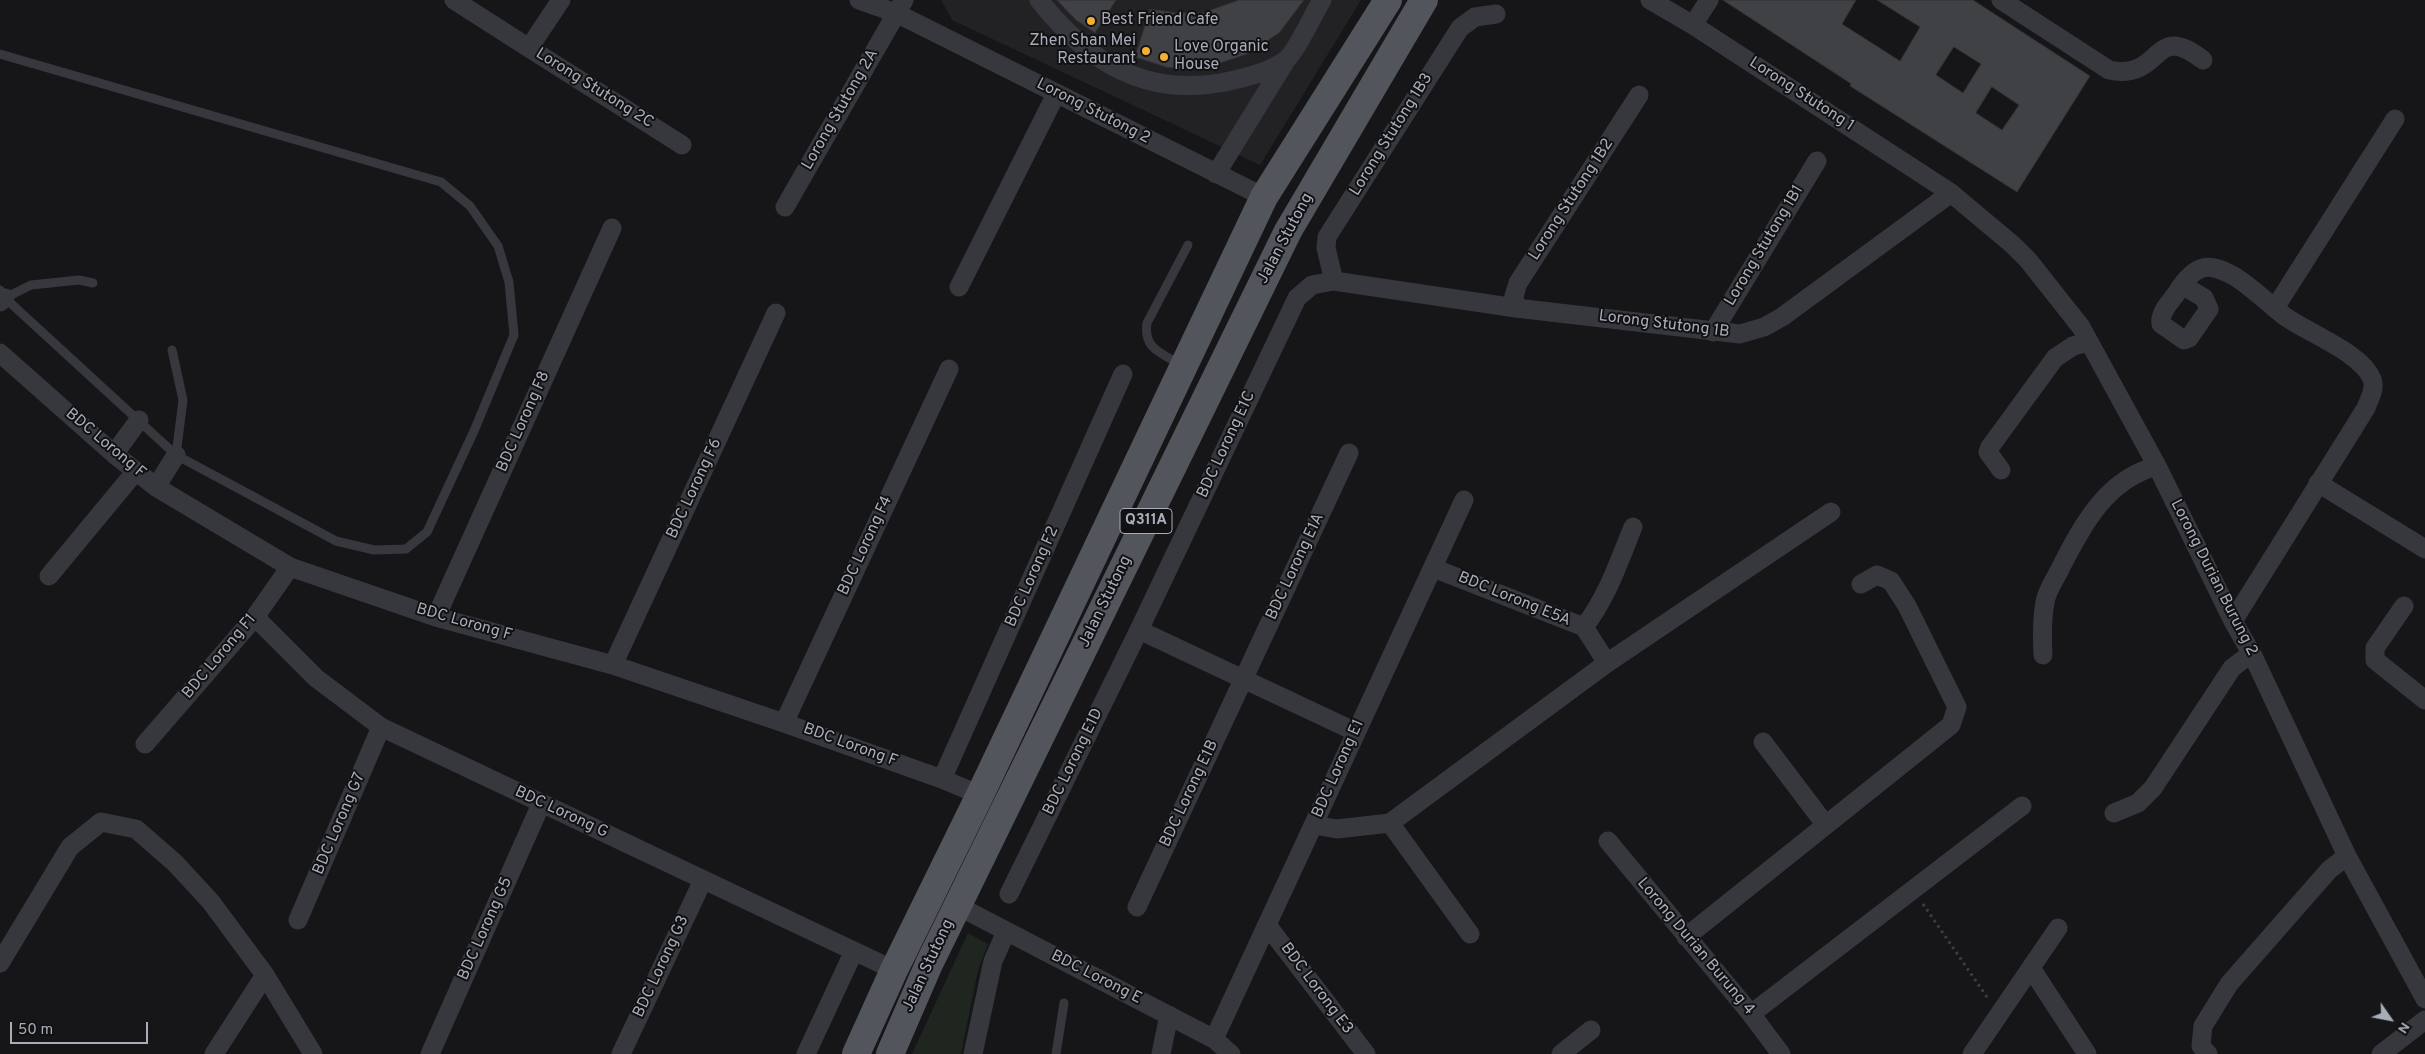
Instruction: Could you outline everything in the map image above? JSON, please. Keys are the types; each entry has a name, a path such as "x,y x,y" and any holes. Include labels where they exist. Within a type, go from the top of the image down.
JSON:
{"main road":[{"name":"Jalan Stutong","path":"856,1054 894,970 980,795 1264,197 1388,0"},
{"path":"1334,86 1358,61 1397,0"},
{"name":"Jalan Stutong","path":"890,1054 929,964 1288,231 1424,0"},
{"path":"1402,35 1435,0"},
{"path":"894,970 906,973 915,972 929,964"}],"street":[{"path":"454,0 529,48"},
{"name":"Lorong Stutong 2C","path":"561,0 529,48 682,145"},
{"path":"859,0 900,6"},
{"path":"1039,0 1058,24 1085,50 1116,69 1145,80 1207,86 1268,70 1288,57"},
{"path":"1216,174 1322,0"},
{"name":"Lorong Stutong 1","path":"1650,0 1693,25 1951,193"},
{"path":"1693,25 1709,0"},
{"path":"2001,0 2109,70 2134,71 2164,49 2174,46 2188,49 2203,60"},
{"name":"Lorong Stutong 2","path":"900,6 1056,94 1264,197"},
{"name":"Lorong Stutong 2A","path":"785,207 900,6"},
{"name":"Lorong Stutong 1B3","path":"1334,281 1326,248 1327,237 1460,28 1475,17 1496,14"},
{"path":"959,288 1056,94"},
{"name":"Lorong Stutong 1B2","path":"1516,308 1514,296 1518,283 1639,95"},
{"path":"2275,308 2395,119"},
{"name":"Lorong Stutong 1B1","path":"1714,332 1817,161"},
{"name":"Lorong Stutong 1B","path":"1334,281 1516,308 1740,334 1764,327 1782,317 1951,193"},
{"name":"Lorong Durian Burung 2","path":"1951,193 2028,260 2081,327 2157,466 2233,621 2254,658 2347,856 2425,999"},
{"name":"BDC Lorong F8","path":"436,617 612,228"},
{"path":"2182,285 2193,273 2204,267 2216,268 2234,276 2275,308 2348,354 2365,368 2372,379 2374,387 2366,408 2233,621"},
{"name":"BDC Lorong E1C","path":"1139,630 1297,298 1312,285 1334,281"},
{"name":"BDC Lorong F6","path":"613,665 776,313"},
{"path":"2001,470 1988,452 1990,447 2055,358 2068,348 2089,342"},
{"name":"BDC Lorong F","path":"1,356 114,454 156,487 290,567 436,617 613,665 784,722 942,779 980,795"},
{"name":"BDC Lorong F4","path":"784,722 949,369"},
{"name":"BDC Lorong F2","path":"942,779 1123,374"},
{"path":"114,454 139,420"},
{"name":"BDC Lorong E1A","path":"1244,680 1349,453"},
{"path":"156,487 176,454"},
{"path":"2043,655 2042,630 2045,599 2079,531 2109,492 2139,471 2157,466"},
{"path":"49,576 136,471"},
{"path":"2318,483 2425,548"},
{"name":"BDC Lorong E1","path":"1214,1038 1464,500"},
{"path":"1314,825 1338,829 1390,823 1607,663 1831,512"},
{"path":"1584,627 1594,616 1607,590 1633,527"},
{"name":"BDC Lorong F1","path":"145,744 254,617 290,567"},
{"name":"BDC Lorong E5A","path":"1433,568 1584,627 1607,663"},
{"path":"1686,937 1951,725 1957,706 1911,615 1891,581 1877,575 1861,584"},
{"path":"2404,606 2374,648 2375,660 2425,700"},
{"name":"BDC Lorong G","path":"254,617 316,678 382,727 894,970"},
{"path":"1139,630 1356,732"},
{"name":"BDC Lorong E1D","path":"1009,894 1139,630"},
{"path":"2114,813 2138,804 2153,788 2232,668 2244,659 2254,658"},
{"name":"BDC Lorong E1B","path":"1137,907 1244,680"},
{"name":"BDC Lorong G7","path":"298,920 382,727"},
{"path":"1763,742 1825,824"},
{"name":"BDC Lorong G5","path":"430,1054 541,804"},
{"path":"1751,1014 2022,806"},
{"path":"0,963 70,847 101,822 136,829 175,863 211,902 266,974 313,1054"},
{"path":"1390,823 1470,934"},
{"name":"Lorong Durian Burung 4","path":"1608,841 1751,1014 1781,1054"},
{"path":"2208,1054 2201,1046 2202,1026 2229,984 2330,870 2347,856"},
{"name":"BDC Lorong G3","path":"621,1054 703,880"},
{"name":"BDC Lorong E","path":"958,906 1214,1038 1232,1054"},
{"name":"BDC Lorong E3","path":"1267,925 1366,1054"},
{"path":"1972,1054 2058,928"},
{"path":"973,1054 994,961 1006,932"},
{"path":"806,1054 854,951"},
{"path":"2031,968 2087,1054"},
{"path":"214,1054 266,974"},
{"path":"1162,1054 1170,1015"},
{"path":"2381,1054 2425,1020"},
{"path":"1561,1054 1591,1030"}],"lane":[{"path":"0,54 441,182 470,206 498,246 509,282 514,335 474,432 427,532 406,549 374,550 336,541 176,454 2,297 31,285 79,280 93,282"},
{"path":"1184,366 1148,343 1145,334 1147,323 1188,245"},
{"path":"172,350 183,400 176,454"},
{"path":"1056,1054 1064,1003"}],"path":[{"path":"1913,889 1999,1015"}],"shaded area":[{"path":"941,0 1361,0 1260,165 952,20"},
{"path":"968,933 988,944 978,970 961,1054 912,1054"}],"building":[{"path":"1057,0 1116,0 1095,33 1076,20"},
{"path":"1239,0 1304,0 1279,33 1247,54 1214,65 1182,69 1166,67 1135,57 1150,9 1177,13 1202,13"},
{"path":"1723,0 1856,0 1842,24 1900,61 1920,27 1877,0 1973,0 2090,76 2017,192 1850,86 1851,84","holes":["1954,47 1981,64 1963,93 1936,75","1992,87 2019,105 2002,130 1976,113"]}],"place":[{"name":"Best Friend Cafe","path":"1091,21"},
{"name":"Zhen Shan Mei Restaurant","path":"1146,51"},
{"name":"Love Organic House","path":"1164,57"}]}
